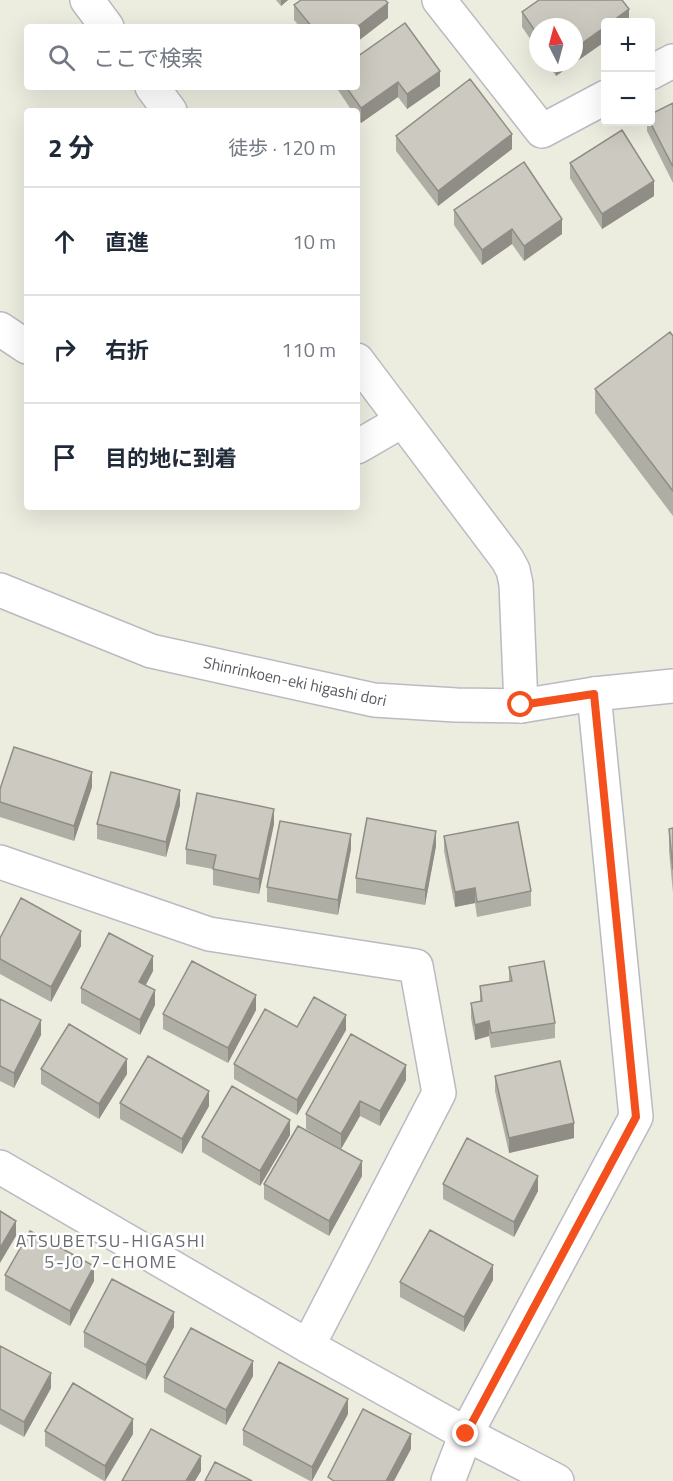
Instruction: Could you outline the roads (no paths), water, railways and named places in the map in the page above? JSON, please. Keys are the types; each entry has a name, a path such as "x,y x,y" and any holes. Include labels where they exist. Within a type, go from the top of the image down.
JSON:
{"street":[{"path":"87,0 105,24"},
{"path":"439,0 542,131 601,100"},
{"path":"653,72 673,61"},
{"path":"154,90 168,108"},
{"path":"0,329 24,345"},
{"path":"360,364 513,570 516,584 521,705"},
{"path":"360,445 402,421"},
{"name":"Shinrinkoen-eki higashi dori","path":"0,590 151,651 374,700 456,705 521,705 594,694 673,686"},
{"path":"448,1481 466,1434 636,1117 594,694"},
{"path":"0,862 209,934 416,966 439,1093 308,1346"},
{"path":"0,1167 308,1346 466,1434 557,1481"}],"district":[{"name":"ATSUBETSU-HIGASHI 5-JO 7-CHOME","path":"111,1251"}]}
